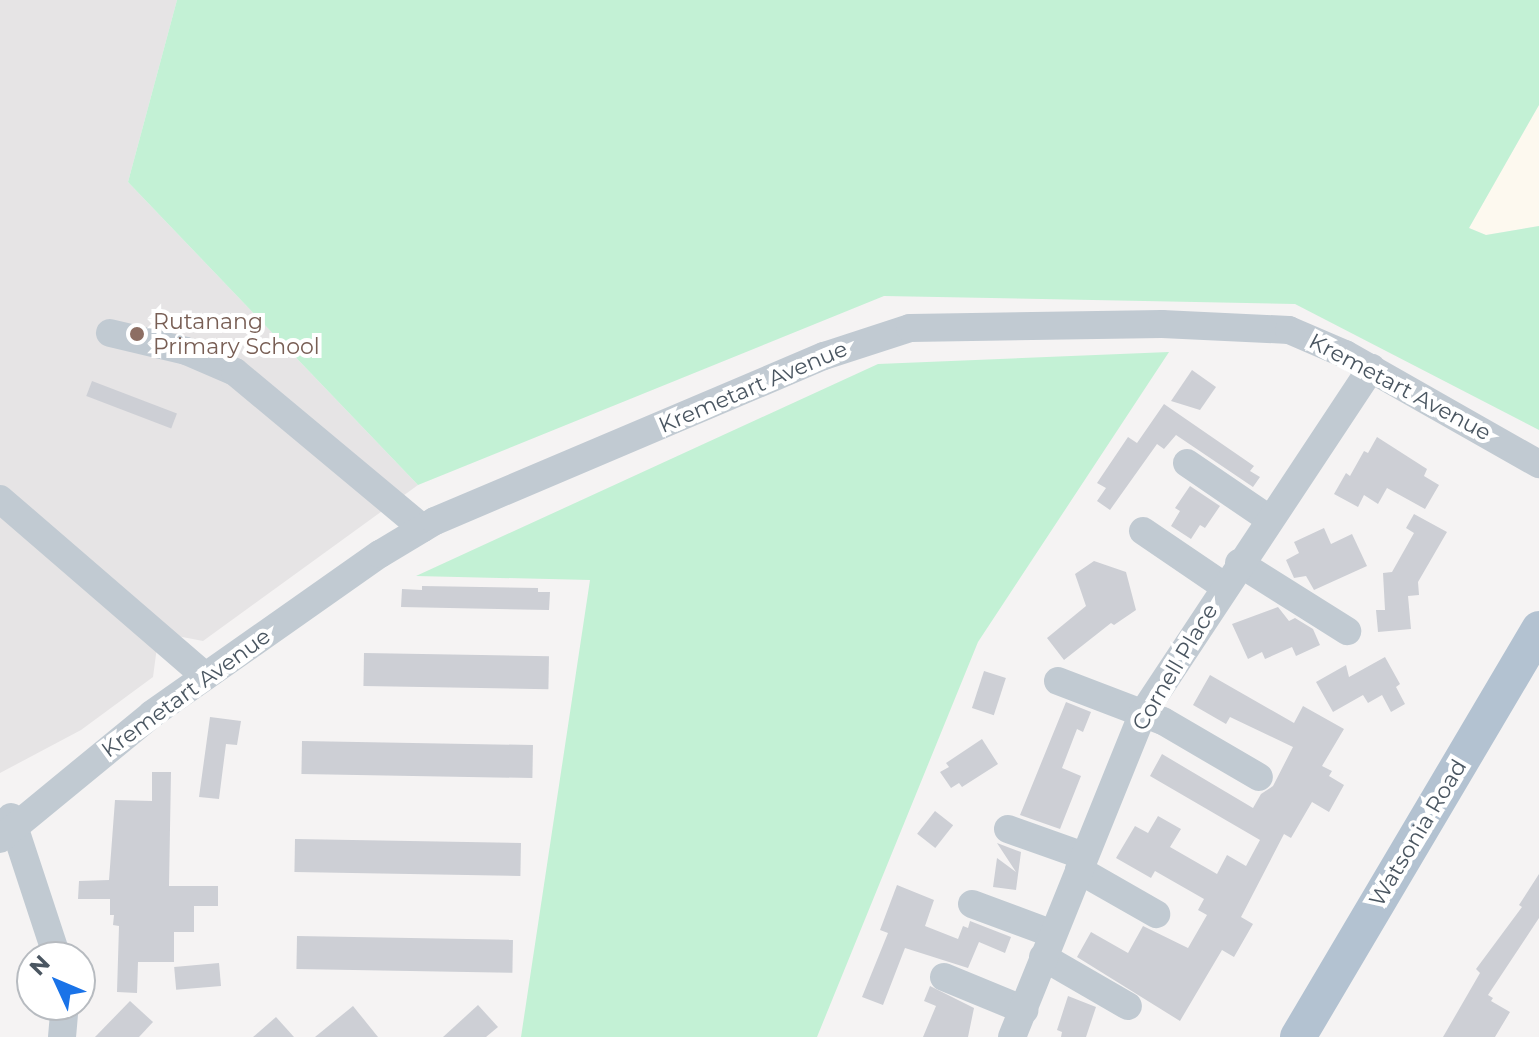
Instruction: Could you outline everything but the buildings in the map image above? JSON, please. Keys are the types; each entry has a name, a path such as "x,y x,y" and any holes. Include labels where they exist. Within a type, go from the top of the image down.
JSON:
{"main road":[{"name":"Watsonia Road","path":"1298,1037 1539,629"}],"street":[{"name":"Kremetart Avenue","path":"7,826 40,804 152,714 380,554 422,528 824,356 910,328 990,325 1261,327 1289,330 1371,368 1539,464"},
{"path":"110,333 186,351 235,372 422,528"},
{"name":"Cornell Place","path":"1012,1037 1143,713 1231,575 1371,368"},
{"path":"1187,463 1269,519"},
{"path":"0,499 205,676"},
{"path":"1143,531 1347,631"},
{"path":"1058,681 1143,713 1259,777"},
{"path":"7,826 51,941"},
{"path":"1008,829 1081,863 1156,914"},
{"path":"972,904 1048,946 1128,1006"},
{"path":"944,977 1024,1010"}],"shaded area":[{"name":"Rutanang Primary School","path":"0,0 177,0 128,182 418,485 203,641 172,635 157,647 153,677 81,730 0,773"},
{"path":"1539,105 1539,226 1486,235 1469,228"}],"green space":[{"path":"177,0 1539,0 1539,105 1469,228 1486,235 1539,226 1539,430 1295,304 884,296 418,485 128,182"},
{"path":"1169,352 978,642 817,1037 521,1037 590,580 416,576 878,364"}],"place":[{"name":"Rutanang Primary School","path":"137,334"}]}
